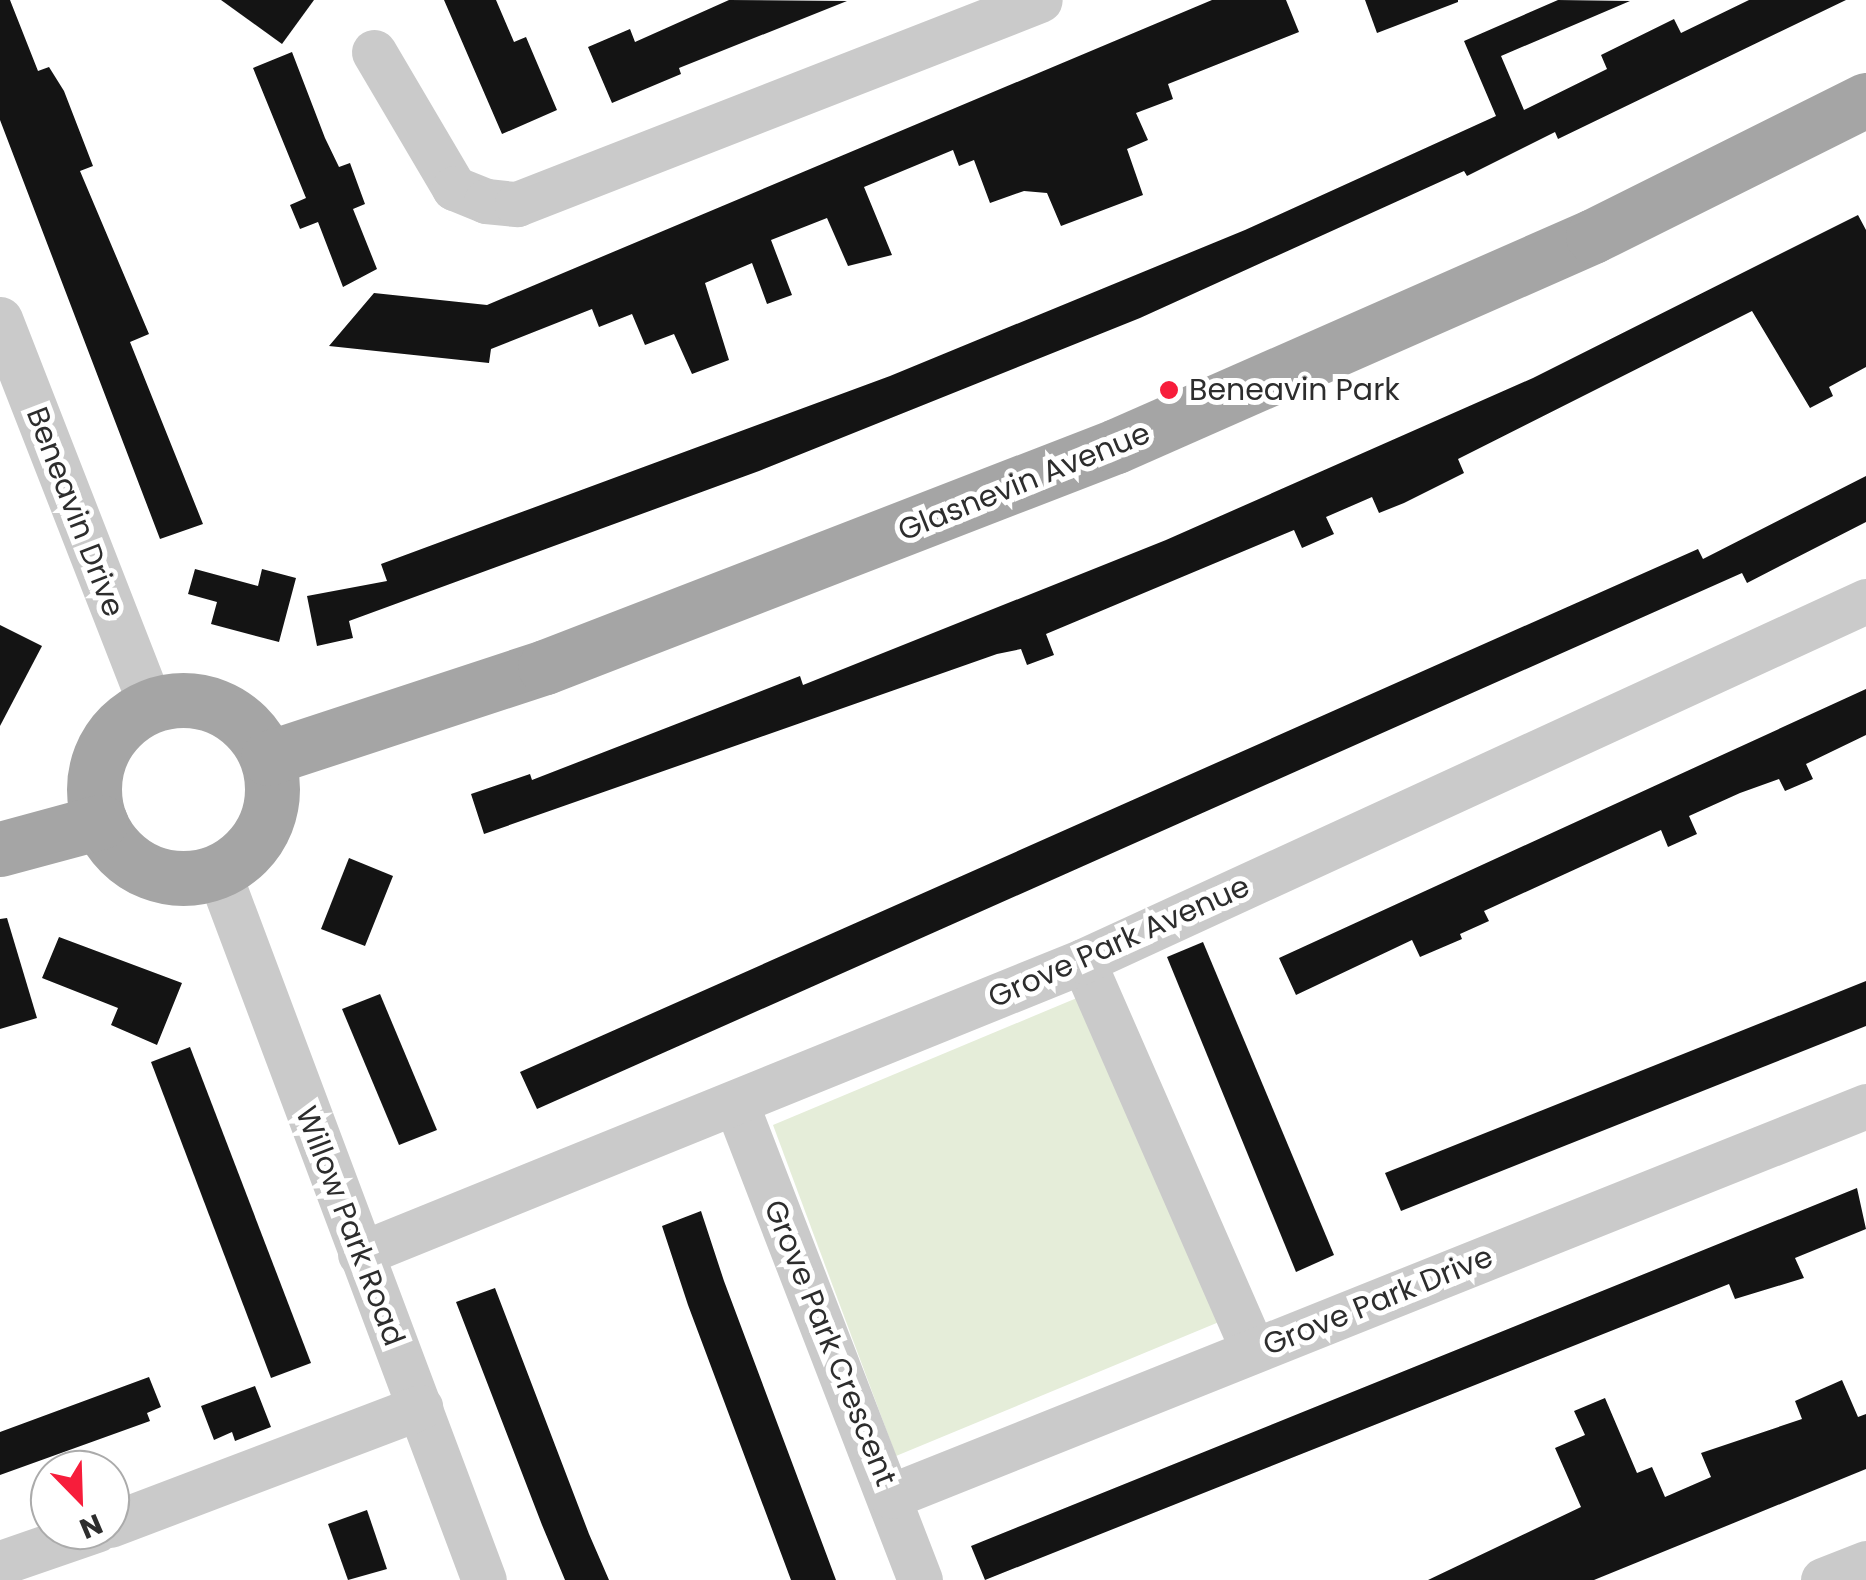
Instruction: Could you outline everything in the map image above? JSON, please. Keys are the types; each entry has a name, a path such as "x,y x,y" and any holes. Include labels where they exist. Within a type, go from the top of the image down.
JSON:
{"main road":[{"name":"Glasnevin Avenue","path":"268,758 545,667 1116,446 1592,236 1866,100"},
{"path":"178,700 232,713 268,758 270,810 260,836 218,871 190,878 149,870 114,846 100,822 97,766 127,720 151,706 178,700"},
{"path":"0,849 100,822"}],"street":[{"path":"374,52 454,188 486,202 517,204 1040,0"},
{"name":"Beneavin Drive","path":"0,319 151,706"},
{"name":"Grove Park Avenue","path":"360,1254 737,1106 1083,961 1866,601"},
{"name":"Willow Park Road","path":"218,871 484,1580"},
{"path":"1083,961 1253,1351"},
{"name":"Grove Park Crescent","path":"737,1106 891,1496 920,1580"},
{"name":"Grove Park Drive","path":"891,1496 1866,1106"},
{"path":"130,1517 420,1407"},
{"path":"0,1564 40,1550"},
{"path":"1823,1580 1866,1563"}],"green space":[{"path":"1084,995 1219,1322 896,1456 773,1125"}],"building":[{"path":"0,0 10,0 38,71 49,67 64,91 93,166 80,171 149,334 130,342 203,524 160,539 0,120"},
{"path":"221,0 314,0 282,44"},
{"path":"444,0 496,0 514,42 526,37 557,110 502,134"},
{"path":"729,0 847,1 679,68 681,74 612,103 588,47 630,29 635,42"},
{"path":"1212,0 1286,0 1299,32 1168,84 1173,99 1136,113 1148,140 1127,149 1143,195 1061,226 1047,193 1024,191 990,203 974,160 959,166 953,150 864,187 892,255 848,266 827,218 771,240 792,295 767,304 752,263 705,283 729,360 692,374 674,334 645,345 632,314 599,327 592,309 491,349 489,363 329,346 374,293 487,305"},
{"path":"1365,0 1458,0 1458,2 1377,33"},
{"path":"1558,0 1630,1 1501,56 1524,110 1607,69 1601,55 1674,19 1681,33 1749,0 1846,0 1558,139 1555,132 1467,176 1464,171 1140,318 759,471 349,621 353,638 317,646 307,596 387,581 381,564 890,376 1245,230 1496,116 1464,41"},
{"path":"292,52 325,138 339,167 350,163 365,204 353,209 377,269 343,287 318,222 300,229 290,205 306,198 253,68"},
{"path":"1858,215 1866,230 1866,367 1829,387 1833,396 1810,408 1752,311 1458,459 1464,473 1404,503 1379,513 1372,497 1326,517 1334,534 1302,548 1294,530 1046,634 1054,655 1027,665 1021,649 997,654 484,834 471,794 530,774 532,780 800,676 803,685 1166,540 1533,378"},
{"path":"1866,476 1866,522 1747,583 1742,573 537,1109 520,1072 1698,549 1703,559"},
{"path":"195,569 258,586 262,569 296,578 279,642 211,624 217,602 188,594"},
{"path":"0,625 42,646 0,726"},
{"path":"1866,689 1866,735 1806,764 1813,779 1785,791 1779,779 1740,793 1689,816 1697,834 1668,847 1661,830 1484,911 1489,921 1460,934 1462,939 1420,957 1412,940 1296,995 1279,958"},
{"path":"349,858 393,876 365,946 321,929"},
{"path":"7,918 37,1018 0,1029 0,919"},
{"path":"59,937 182,983 157,1045 111,1025 118,1008 42,978"},
{"path":"1203,942 1334,1255 1296,1272 1167,957"},
{"path":"1866,981 1866,1026 1401,1211 1385,1173"},
{"path":"380,994 437,1130 399,1145 342,1009"},
{"path":"190,1047 311,1363 271,1378 151,1062"},
{"path":"1857,1188 1866,1229 1795,1258 1804,1278 1735,1299 1729,1284 985,1580 971,1546"},
{"path":"701,1211 836,1580 791,1580 688,1305 662,1226"},
{"path":"495,1288 609,1580 565,1580 542,1525 456,1302"},
{"path":"149,1377 161,1407 147,1413 150,1421 69,1450 30,1450 30,1464 0,1475 0,1432"},
{"path":"1842,1380 1858,1417 1866,1414 1866,1469 1594,1580 1428,1580 1581,1507 1555,1448 1585,1435 1574,1411 1605,1398 1637,1473 1652,1467 1665,1497 1711,1477 1701,1453 1802,1419 1795,1401"},
{"path":"255,1386 271,1427 235,1441 232,1432 214,1440 201,1406"},
{"path":"367,1510 387,1569 348,1580 328,1524"}],"place":[{"name":"Beneavin Park","path":"1169,390"}]}
